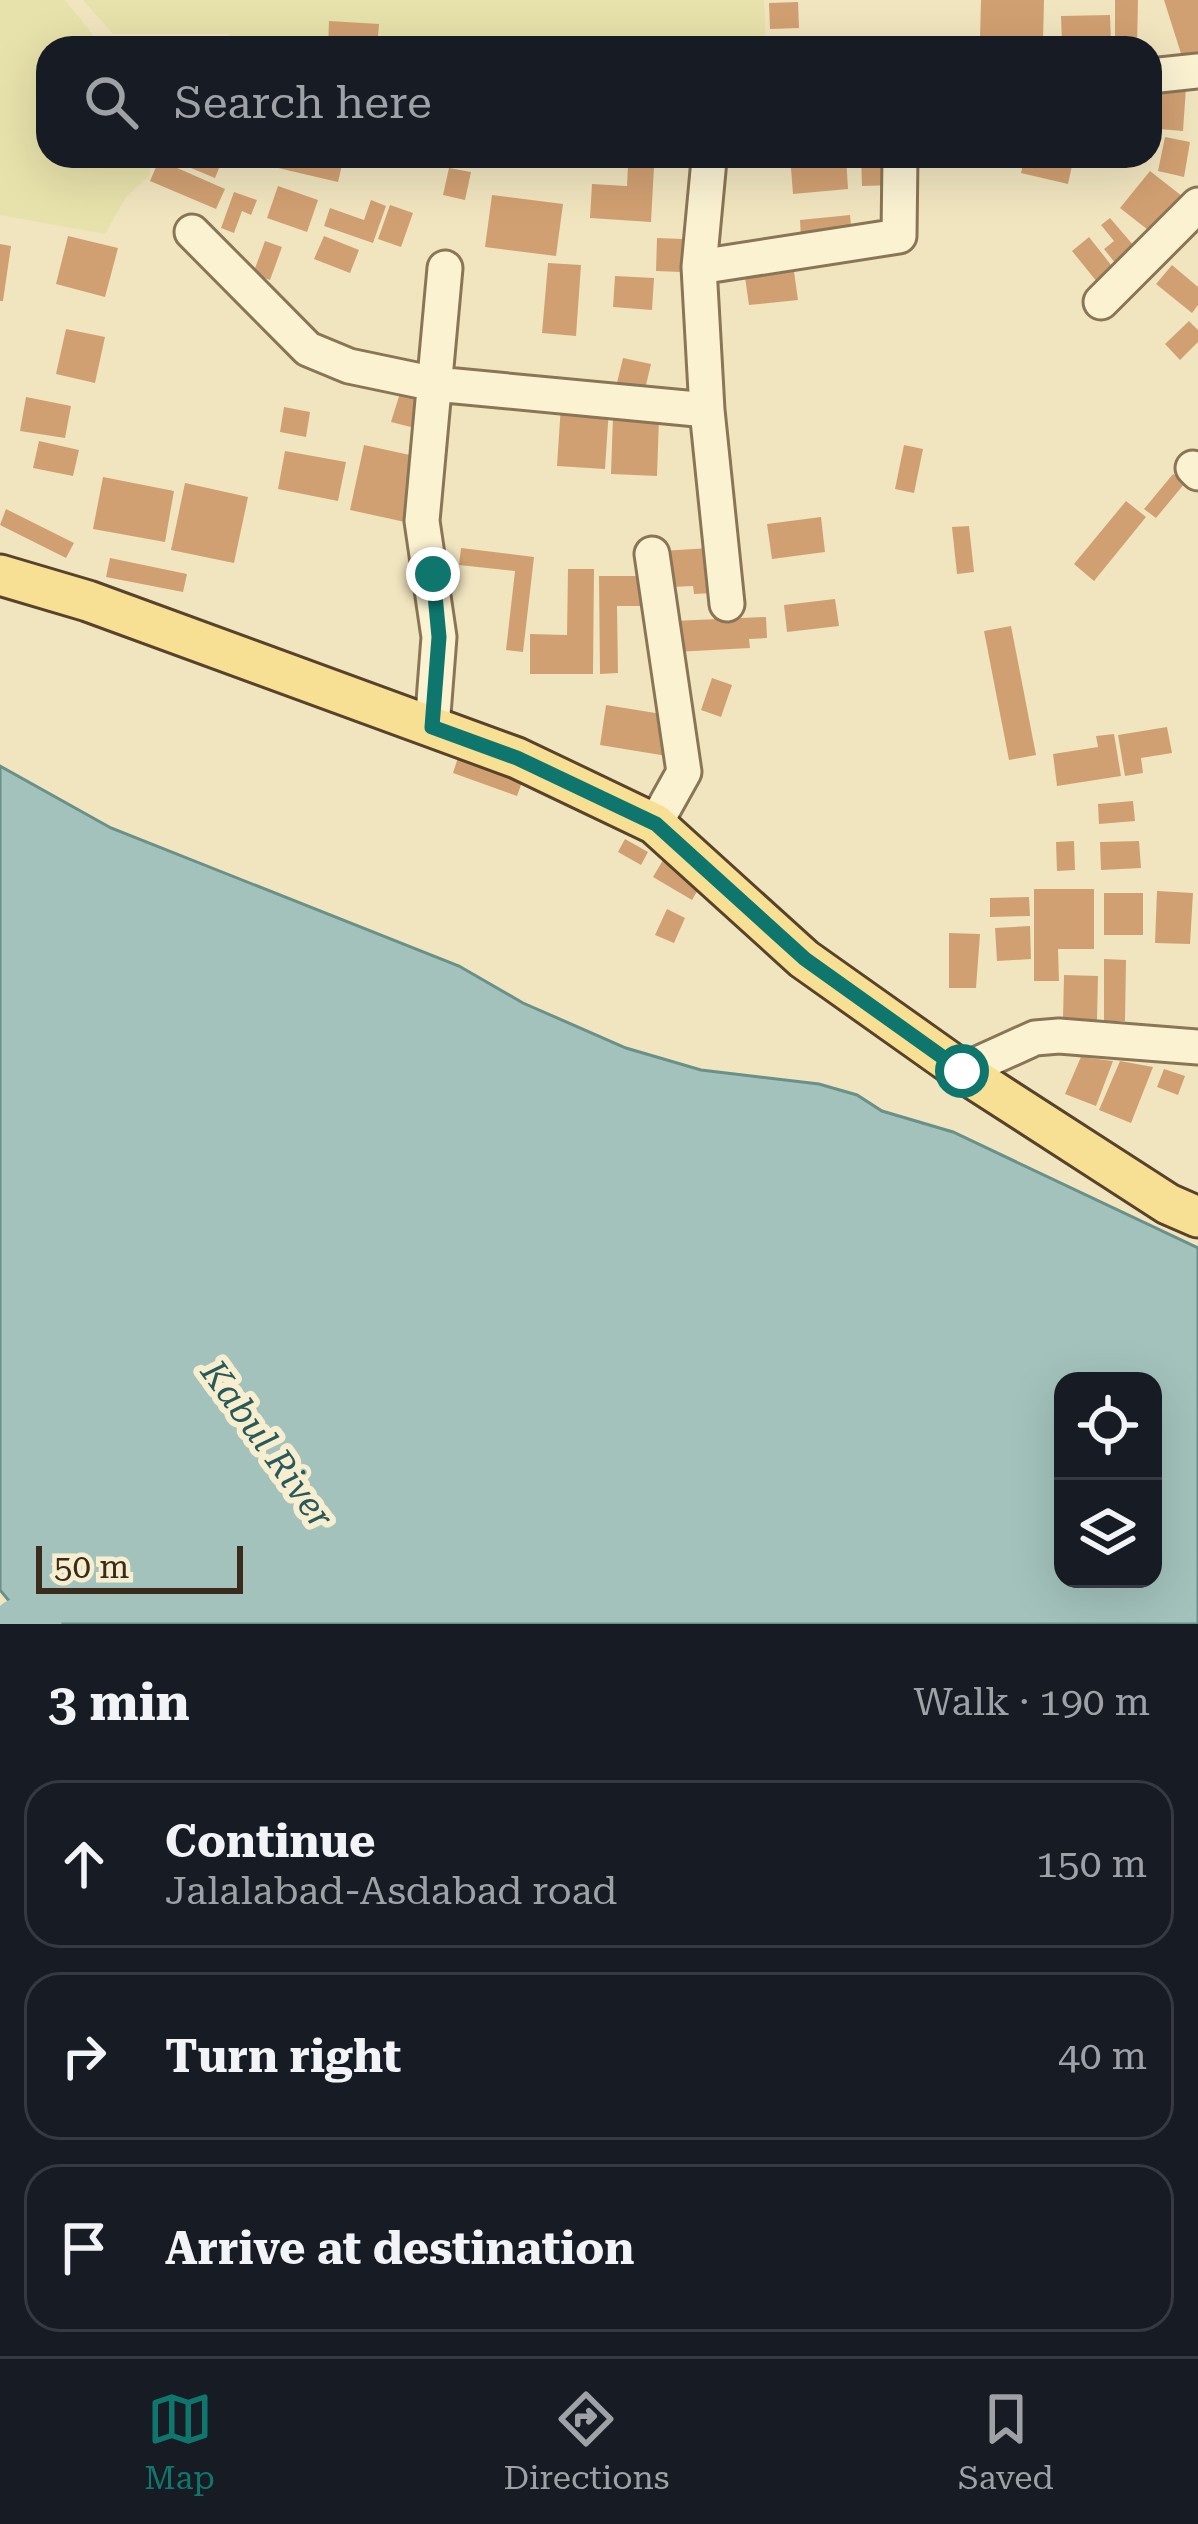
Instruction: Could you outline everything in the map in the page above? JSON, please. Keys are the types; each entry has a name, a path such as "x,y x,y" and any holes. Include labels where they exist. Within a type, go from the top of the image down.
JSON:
{"main road":[{"path":"0,575 88,601 517,758 656,824 805,959 962,1071 1168,1204 1198,1217"}],"street":[{"path":"1162,75 1198,71"},
{"path":"708,168 699,267 707,410 727,604"},
{"path":"699,267 899,236 900,168"},
{"path":"1101,302 1198,205"},
{"path":"192,232 308,350 350,366 435,384 707,410"},
{"path":"432,727 439,637 422,520 445,268"},
{"path":"652,554 684,772 656,824"},
{"path":"962,1071 1035,1038 1198,1047"}],"shaded area":[{"path":"0,0 65,0 94,36 36,36 36,168 150,168 150,175 126,197 105,234 0,215"},
{"path":"83,0 764,0 766,36 230,36 113,34"}],"water":[{"name":"Kabul River","path":"0,766 111,828 459,966 523,1003 626,1048 701,1070 819,1084 857,1095 882,1111 953,1132 1198,1248 1198,1624 28,1624 0,1590"}],"building":[{"path":"981,0 1044,0 1043,36 980,36"},
{"path":"1115,0 1138,0 1137,36 1115,36"},
{"path":"1164,0 1198,0 1198,58 1184,63"},
{"path":"798,2 799,28 770,29 769,3"},
{"path":"1110,15 1111,36 1062,36 1061,16"},
{"path":"329,21 379,24 378,36 328,36"},
{"path":"1162,85 1186,87 1183,131 1162,129"},
{"path":"1165,137 1190,142 1184,177 1158,171"},
{"path":"156,168 177,168 225,189 216,209 150,181"},
{"path":"191,168 219,168 215,178"},
{"path":"278,168 341,168 338,182"},
{"path":"449,168 471,172 465,200 443,195"},
{"path":"628,168 654,168 651,222 590,218 592,184 627,186"},
{"path":"791,168 847,168 848,189 793,194"},
{"path":"861,168 895,168 895,185 862,186"},
{"path":"1022,168 1071,168 1068,184 1021,173"},
{"path":"1150,171 1187,200 1157,237 1120,208"},
{"path":"278,186 318,200 307,232 267,218"},
{"path":"234,192 257,200 251,215 242,211 234,233 221,228"},
{"path":"492,195 563,204 556,256 485,247"},
{"path":"371,200 386,206 373,243 324,226 330,208 364,220"},
{"path":"390,205 413,213 401,247 378,239"},
{"path":"850,215 852,235 801,239 800,220"},
{"path":"1110,218 1140,253 1120,269 1104,249 1114,241 1101,225"},
{"path":"68,236 118,248 105,297 56,284"},
{"path":"324,236 359,250 350,273 314,259"},
{"path":"1089,237 1119,275 1102,288 1072,251"},
{"path":"657,238 683,239 681,272 656,271"},
{"path":"265,241 282,247 270,280 253,274"},
{"path":"0,244 11,246 3,301 0,301"},
{"path":"792,257 798,300 749,305 743,263"},
{"path":"548,263 581,265 576,336 542,333"},
{"path":"1172,265 1198,287 1198,305 1192,313 1156,284"},
{"path":"615,276 654,278 652,310 613,307"},
{"path":"1189,321 1198,330 1198,342 1180,360 1165,344"},
{"path":"66,329 105,337 95,383 56,374"},
{"path":"623,358 651,364 643,398 615,391"},
{"path":"401,390 424,396 415,428 391,422"},
{"path":"26,397 71,406 65,438 20,431"},
{"path":"561,405 609,408 605,469 557,466"},
{"path":"284,407 310,412 306,437 280,432"},
{"path":"613,416 659,418 657,476 611,474"},
{"path":"39,441 79,450 73,476 33,468"},
{"path":"364,445 419,457 405,522 350,510"},
{"path":"904,445 923,449 914,493 895,489"},
{"path":"285,451 346,462 338,501 278,489"},
{"path":"1173,474 1185,483 1156,518 1144,509"},
{"path":"103,477 174,491 165,542 93,529"},
{"path":"185,483 248,497 234,563 171,550"},
{"path":"1126,501 1146,517 1094,581 1074,564"},
{"path":"6,509 74,543 66,558 0,525"},
{"path":"821,517 825,552 772,559 767,524"},
{"path":"969,526 974,572 957,574 952,527"},
{"path":"461,548 534,557 523,652 506,650 515,571 459,565"},
{"path":"711,548 714,593 694,594 693,586 671,587 661,551"},
{"path":"110,558 187,574 183,592 106,577"},
{"path":"568,569 594,569 593,674 530,674 530,634 567,635"},
{"path":"599,576 651,576 651,606 617,606 618,673 600,674"},
{"path":"835,599 839,626 787,632 784,605"},
{"path":"766,617 767,638 749,639 750,648 675,652 673,621"},
{"path":"1011,626 1036,755 1009,760 984,631"},
{"path":"712,678 732,685 721,717 701,710"},
{"path":"606,705 674,716 667,756 600,745"},
{"path":"1167,727 1172,753 1141,758 1143,773 1125,776 1118,735"},
{"path":"1114,734 1121,776 1057,786 1053,754 1098,747 1096,736"},
{"path":"461,748 526,771 517,796 453,773"},
{"path":"1133,801 1135,821 1099,824 1098,804"},
{"path":"625,839 648,852 641,865 618,852"},
{"path":"1074,841 1075,870 1057,871 1056,842"},
{"path":"1139,841 1141,868 1101,870 1100,842"},
{"path":"663,860 702,883 692,900 653,877"},
{"path":"1034,889 1094,889 1094,949 1058,949 1059,981 1034,981"},
{"path":"1157,891 1193,893 1190,944 1155,943"},
{"path":"1104,893 1143,893 1143,935 1104,935"},
{"path":"1029,897 1030,916 990,917 990,898"},
{"path":"667,909 685,918 674,943 655,935"},
{"path":"1030,926 1031,959 997,961 995,928"},
{"path":"949,933 980,934 976,988 949,988"},
{"path":"1104,959 1126,960 1125,1021 1104,1021"},
{"path":"1064,975 1098,976 1097,1020 1063,1019"},
{"path":"1081,1057 1113,1061 1096,1106 1065,1094"},
{"path":"1120,1061 1153,1067 1131,1123 1099,1110"},
{"path":"1164,1069 1185,1076 1178,1095 1157,1087"}],"waterway":[{"path":"18,1624 36,1624"}],"route":[{"path":"433,574 439,637 432,727 517,758 656,824 805,959 962,1071"}]}
